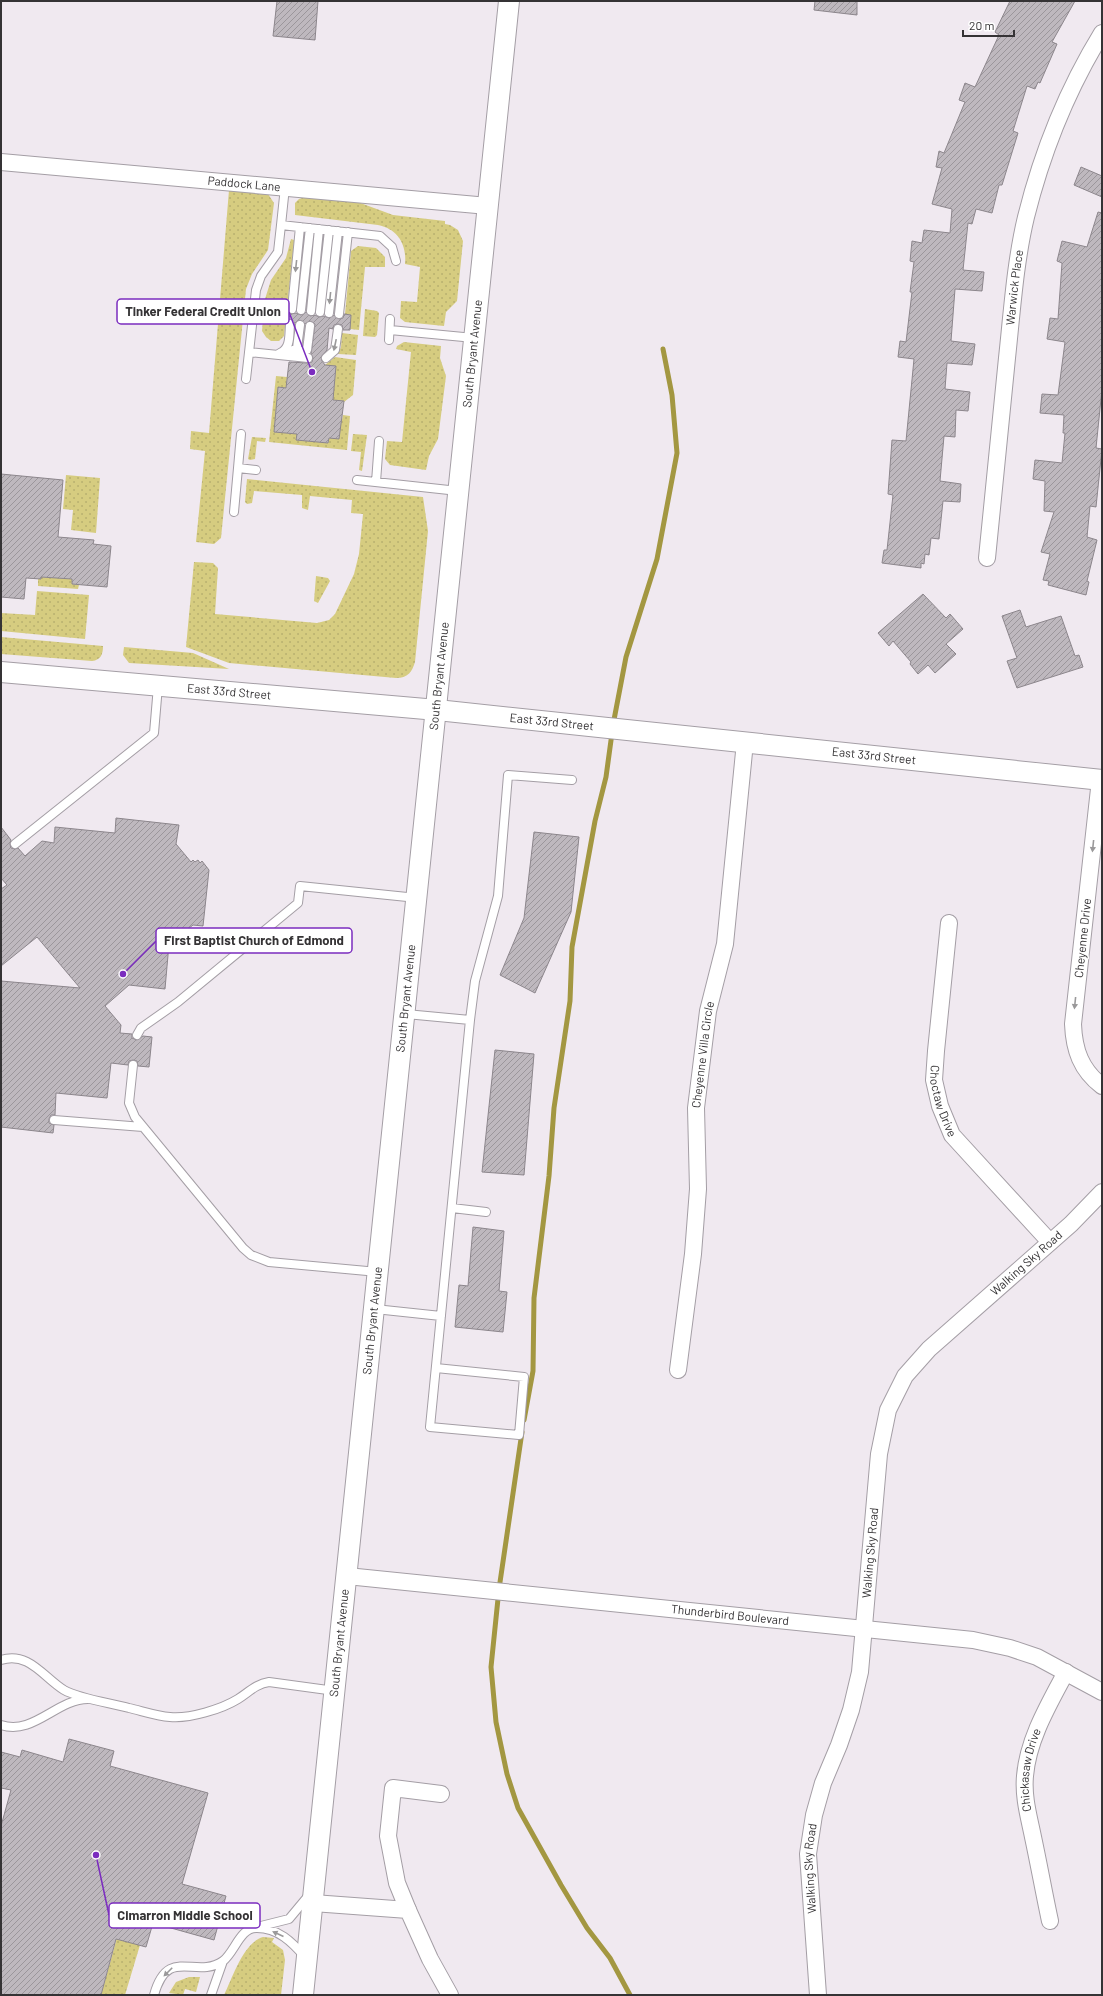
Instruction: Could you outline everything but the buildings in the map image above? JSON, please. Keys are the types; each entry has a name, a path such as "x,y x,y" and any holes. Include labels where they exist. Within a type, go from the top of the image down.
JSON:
{"street":[{"name":"South Bryant Avenue","path":"303,1995 418,898 509,1"},
{"name":"Warwick Place","path":"987,558 1013,302 1026,219 1039,172 1052,135 1071,90 1102,33"},
{"name":"Paddock Lane","path":"1,162 488,206"},
{"name":"East 33rd Street","path":"1,672 437,710 1101,780"},
{"name":"Cheyenne Villa Circle","path":"678,1370 693,1254 698,1189 696,1108 708,1011 725,944 745,742"},
{"name":"Cheyenne Drive","path":"1101,780 1073,1024 1074,1042 1078,1058 1086,1071 1102,1086"},
{"name":"Choctaw Drive","path":"949,923 934,1080 940,1106 952,1135 1050,1242"},
{"name":"Walking Sky Road","path":"818,1995 808,1854 814,1815 823,1783 839,1745 851,1710 860,1672 879,1454 888,1410 905,1376 929,1350 1072,1224 1102,1192"},
{"name":"Thunderbird Boulevard","path":"347,1576 973,1640 1010,1648 1037,1657 1102,1692"},
{"name":"Chickasaw Drive","path":"1050,1921 1026,1801 1025,1777 1029,1754 1036,1735 1047,1707 1066,1672"},
{"path":"442,1794 393,1788 388,1836 397,1883 430,1959 450,1995"},
{"path":"314,1895 408,1910"}],"lane":[{"path":"246,379 256,290 261,276 278,252 285,187"},
{"path":"281,225 380,236 392,247 396,261"},
{"path":"292,309 300,227"},
{"path":"301,310 310,228"},
{"path":"311,311 319,229"},
{"path":"329,230 324,312 338,231"},
{"path":"339,314 348,232"},
{"path":"388,340 390,319"},
{"path":"277,355 287,349 290,324"},
{"path":"277,355 296,350 300,325"},
{"path":"277,355 306,351 310,326"},
{"path":"326,358 335,350 338,329"},
{"path":"390,330 475,338"},
{"path":"249,352 277,355 308,355"},
{"path":"234,512 241,434"},
{"path":"376,482 379,441"},
{"path":"238,468 256,470"},
{"path":"357,480 459,491"},
{"path":"15,844 154,733 158,686"},
{"path":"436,1368 524,1377 519,1435 430,1427 470,1020 475,981 498,896 508,774 572,780"},
{"path":"136,1035 141,1028 178,1002 298,903 300,886 418,898"},
{"path":"406,1014 470,1020"},
{"path":"133,1065 129,1103 135,1117 243,1248 251,1254 268,1262 379,1272"},
{"path":"54,1120 143,1127"},
{"path":"452,1208 486,1212"},
{"path":"375,1309 441,1316"},
{"path":"1,1660 15,1659 28,1662 65,1690 95,1700 170,1717 181,1717 201,1713 225,1705 237,1700 259,1684 269,1682 336,1691"},
{"path":"1,1725 15,1727 28,1725 73,1701 95,1700"},
{"path":"154,1995 165,1973 172,1967 207,1966 223,1960 235,1948 246,1931 289,1919 314,1895"},
{"path":"256,1928 281,1935 292,1942 307,1959"},
{"path":"211,1995 223,1960"}],"shaded area":[{"path":"229,190 268,194 274,203 268,250 252,274 246,289 221,538 214,544 196,542 205,451 190,449 191,431 209,433"},
{"path":"305,197 355,201 393,215 445,221 445,224 458,230 463,241 457,301 446,312 444,326 405,322 400,318 401,301 417,302 420,267 405,264 403,244 396,234 385,227 378,225 295,215 295,203 299,199"},
{"path":"291,239 294,240 294,242 284,336 279,341 271,341 262,331 265,299 271,280 286,258"},
{"path":"358,246 376,248 385,257 385,267 365,267 359,330 350,329 351,315 345,314 351,251"},
{"path":"365,309 377,311 379,313 377,335 375,337 363,336"},
{"path":"342,333 358,335 356,355 338,354 341,347"},
{"path":"404,342 441,346 440,358 446,376 438,439 429,456 426,470 390,465 385,459 387,441 402,442 411,352 396,349 397,346"},
{"path":"335,357 356,360 353,395 344,402 333,400 336,366 325,365"},
{"path":"276,376 287,377 286,388 278,387 274,432 297,434 297,440 328,443 331,435 341,423 343,415 350,416 347,450 269,442"},
{"path":"353,434 367,435 362,471 359,470 361,452 351,451"},
{"path":"252,437 266,438 265,442 257,441 255,459 250,460 248,459"},
{"path":"66,475 100,478 96,533 71,530 73,510 63,509"},
{"path":"247,479 423,497 428,531 415,662 409,674 404,677 396,678 229,663 186,647 194,562 213,563 218,568 215,614 317,623 329,620 335,614 354,574 359,554 363,514 351,513 352,500 310,496 308,510 302,508 302,495 254,491 252,503 247,504 245,502"},
{"path":"316,576 328,578 330,581 318,603 314,601"},
{"path":"41,577 72,579 72,584 79,585 78,589 38,586 38,579"},
{"path":"37,591 89,595 85,639 1,631 1,613 35,615"},
{"path":"1,637 103,646 103,649 99,658 92,661 1,654"},
{"path":"124,647 193,653 229,669 129,663 123,655"},
{"path":"118,1934 140,1945 125,1995 101,1995"},
{"path":"263,1937 274,1938 272,1942 283,1950 285,1960 281,1995 224,1995 244,1953 256,1940"},
{"path":"189,1977 200,1977 196,1992 185,1989 183,1995 169,1993 176,1982"}],"waterway":[{"path":"613,725 626,657 657,559 677,453 672,395 663,349"},
{"path":"524,1420 533,1371 534,1298 549,1176 554,1108 570,1001 572,947 595,821 606,777 612,733"},
{"path":"522,1432 499,1589 491,1667 496,1722 507,1774 518,1808 561,1885 587,1928 610,1958 630,1995"}],"place":[{"name":"Tinker Federal Credit Union","path":"312,372"},
{"name":"First Baptist Church of Edmond","path":"123,974"},
{"name":"Cimarron Middle School","path":"96,1855"}]}
